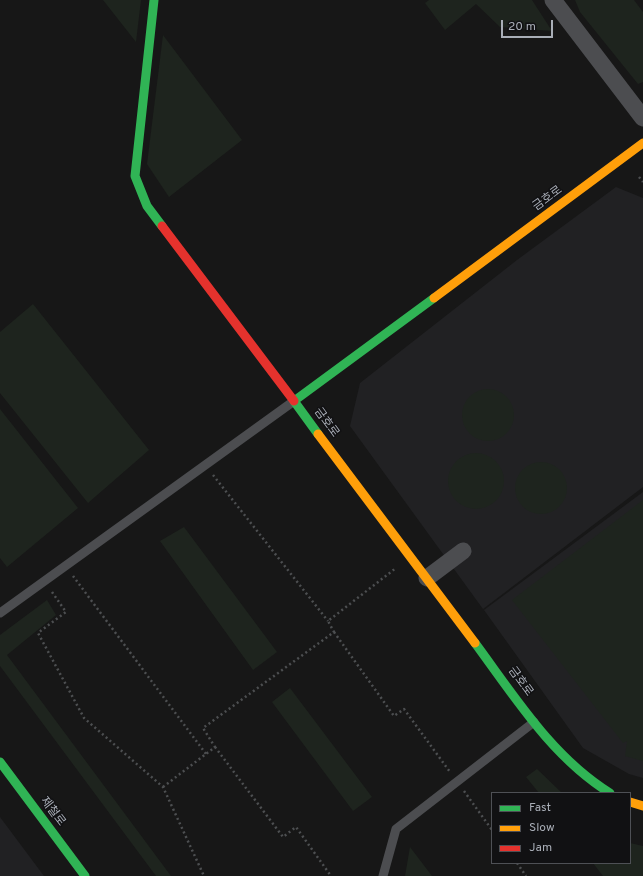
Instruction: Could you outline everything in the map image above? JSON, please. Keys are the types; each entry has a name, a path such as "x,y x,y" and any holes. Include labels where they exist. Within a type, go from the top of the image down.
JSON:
{"street":[{"path":"154,0 135,176 147,206 294,401"},
{"path":"553,0 643,118"},
{"name":"금호로","path":"608,792 590,782 556,748 534,722 294,401 643,144"},
{"path":"427,578 463,550"},
{"name":"제철로","path":"0,762 85,876"},
{"path":"631,802 643,806"}],"lane":[{"path":"0,614 294,401"},
{"path":"383,876 396,829 534,722"}],"path":[{"path":"639,177 643,182"},
{"path":"205,465 328,621 334,632 394,716 404,709 491,829"},
{"path":"328,621 411,556"},
{"path":"66,566 206,754"},
{"path":"44,582 66,612 38,633 84,718 163,787 204,876"},
{"path":"331,876 296,827 283,837 215,747 203,728 334,632"},
{"path":"163,787 215,747"},
{"path":"518,864 526,876"}],"shaded area":[{"path":"103,0 141,0 136,42"},
{"path":"429,0 532,0 552,31 500,27 476,4 445,30 425,3"},
{"path":"575,0 634,0 643,12 643,82 638,84 580,12"},
{"path":"163,35 242,140 169,197 147,164"},
{"path":"616,187 643,198 643,487 483,609 350,426 360,383 517,260"},
{"path":"33,304 149,450 88,503 0,393 0,332"},
{"path":"483,389 493,389 502,393 510,401 514,410 514,420 510,429 502,437 493,441 483,441 474,437 466,429 462,420 462,410 466,401 474,393"},
{"path":"0,409 78,508 7,567 0,558"},
{"path":"470,453 482,453 496,461 504,475 502,492 496,501 482,509 470,509 460,504 453,497 448,487 448,475 453,465 460,458"},
{"path":"536,462 546,462 556,466 563,473 567,483 567,493 563,503 556,510 546,514 536,514 526,510 519,503 515,493 515,483 519,473 526,466"},
{"path":"643,492 643,778 629,774 583,748 484,610"},
{"path":"643,500 643,761 625,756 627,741 623,743 512,600"},
{"path":"184,527 277,652 253,670 160,541"},
{"path":"47,600 56,615 7,655 171,876 156,876 0,666 0,635"},
{"path":"290,688 372,797 353,811 272,702"},
{"path":"537,769 561,792 538,792 526,777"},
{"path":"0,817 44,876 0,876"},
{"path":"631,843 643,846 643,876 603,876 594,864 631,864"},
{"path":"410,847 432,876 405,876"}],"traffic: fast":[{"path":"154,0 135,176 147,206 162,226"},
{"path":"318,434 294,401 434,298"},
{"path":"475,643 520,705 552,744 570,762 609,792"},
{"path":"0,762 85,876"}],"traffic: slow":[{"path":"434,298 643,143"},
{"path":"318,434 475,643"},
{"path":"631,802 643,806"}],"traffic: jam":[{"path":"162,226 294,401"}]}
